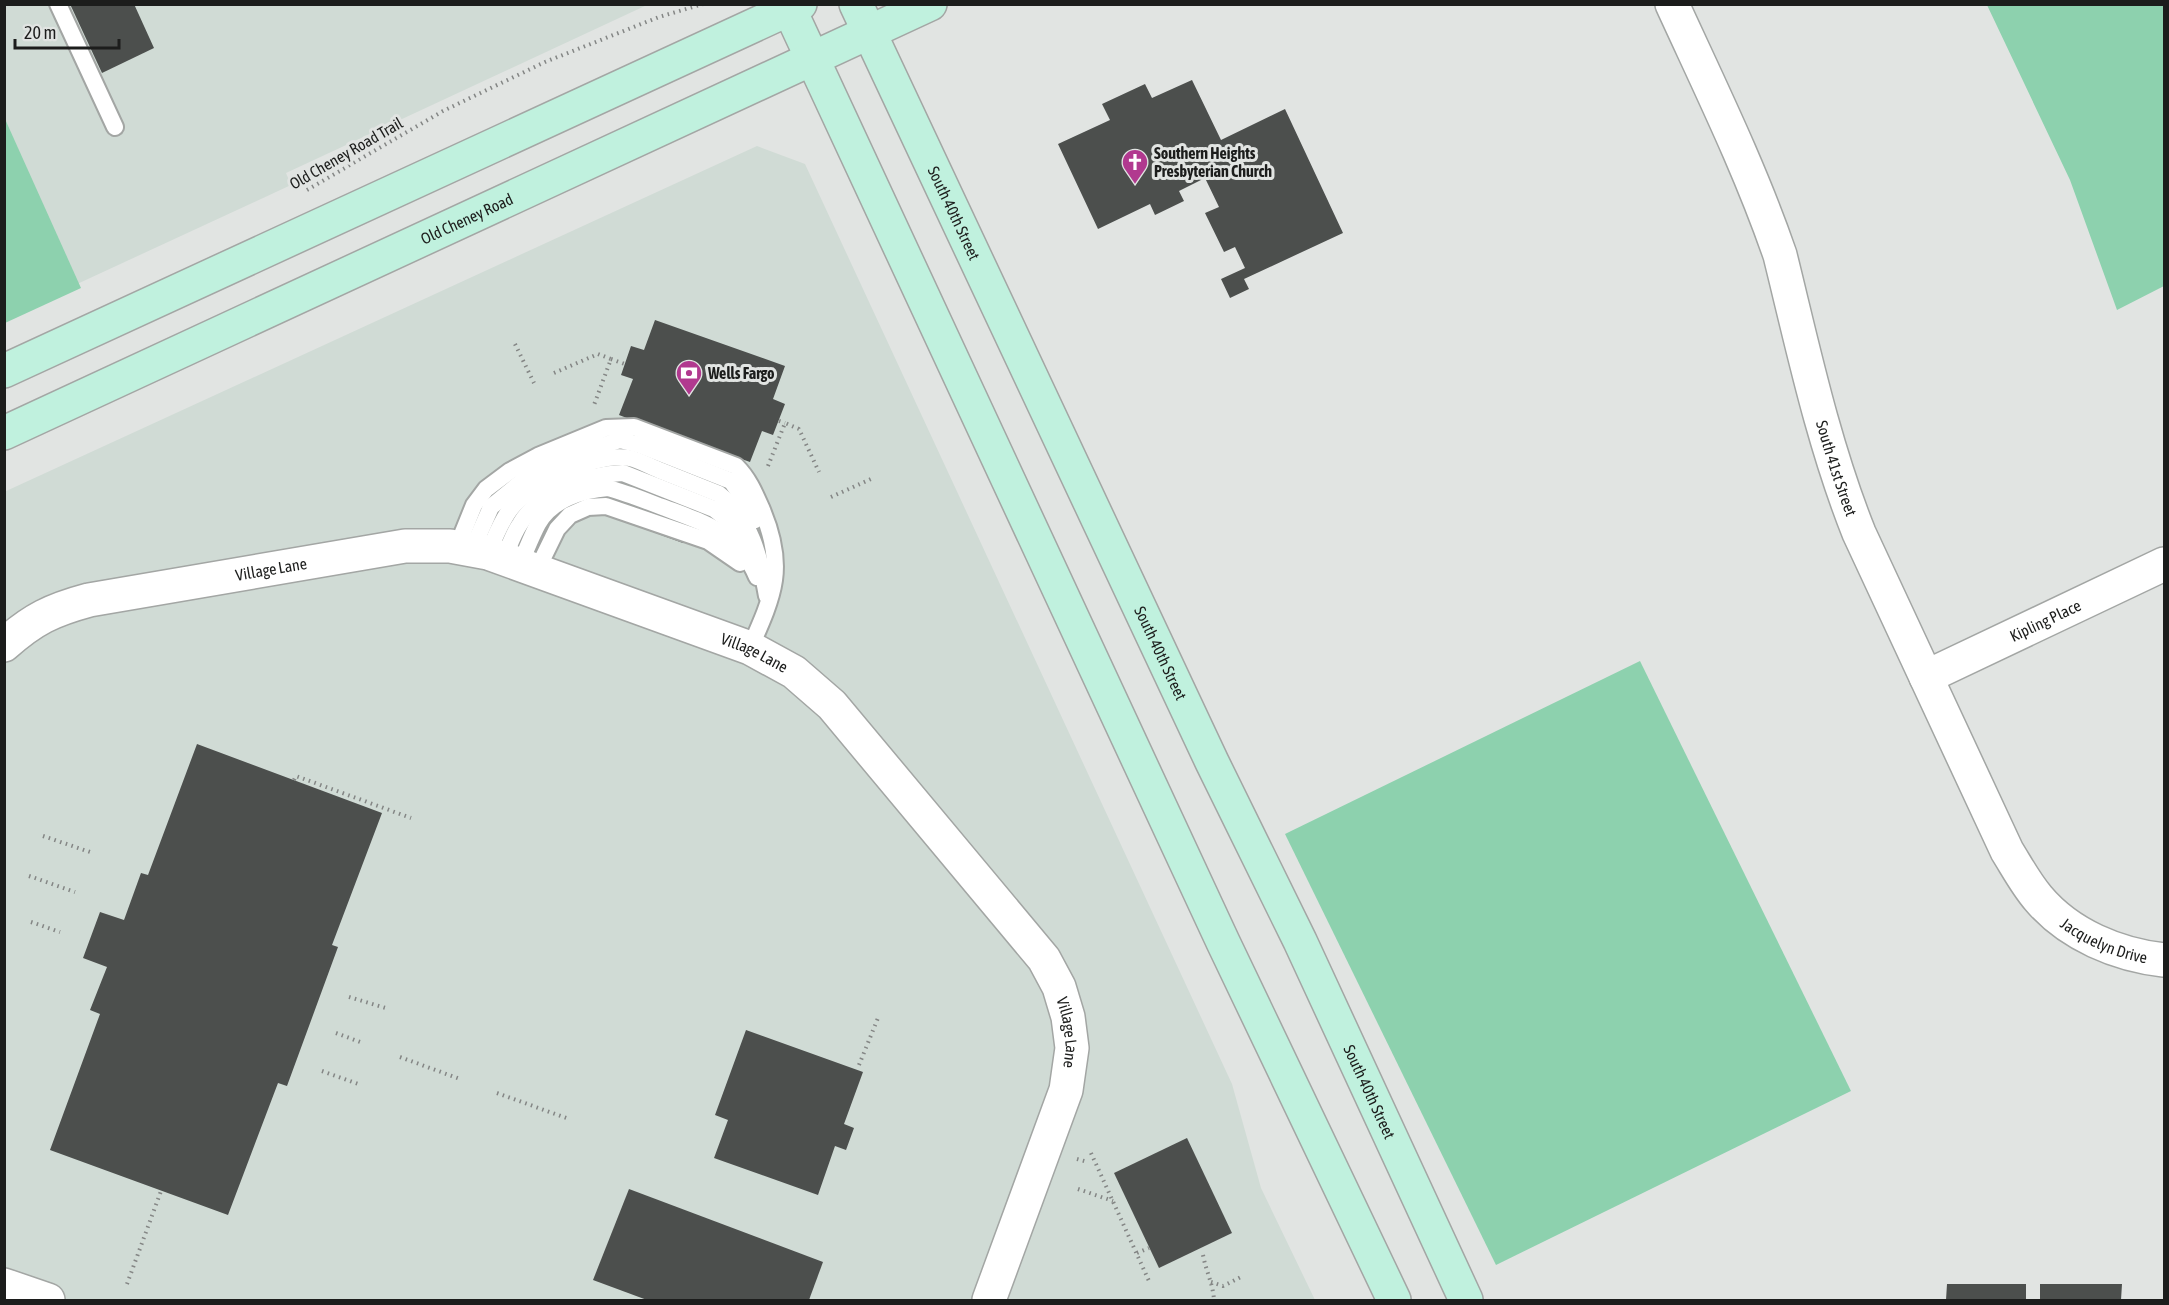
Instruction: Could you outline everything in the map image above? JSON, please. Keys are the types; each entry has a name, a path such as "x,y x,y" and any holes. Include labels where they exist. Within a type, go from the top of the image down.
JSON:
{"main road":[{"name":"Old Cheney Road","path":"4,433 813,59 863,18 930,4"},
{"path":"4,371 792,6 813,59 1223,942 1394,1300"},
{"name":"South 40th Street","path":"863,18 1212,762 1305,952 1466,1300"}],"street":[{"name":"South 41st Street","path":"1672,4 1751,177 1769,224 1830,452 1859,533 2007,852 2026,882 2049,909"},
{"name":"Village Lane","path":"4,645 25,626 60,607 89,600 405,546 496,557 750,648 794,672 832,705 1044,959 1059,987 1068,1017 1072,1048 1066,1090 989,1300"},
{"name":"Kipling Place","path":"1926,677 2164,564"},
{"name":"Jacquelyn Drive","path":"2049,909 2071,927 2099,943 2138,957 2164,960"},
{"path":"4,1285 48,1300"}],"lane":[{"path":"58,4 115,127"},
{"path":"496,557 474,505 486,489 510,471 538,456 606,428 634,427 736,466 745,476 767,522 775,546 775,575 769,606 750,648"},
{"path":"496,557 503,520 512,507 534,489 561,474 591,463 610,458 627,458 719,494 731,503 744,520 754,545 769,606"},
{"path":"496,557 539,522 552,508 573,495 608,488 712,526 742,552 753,566 769,606"}],"path":[{"name":"Old Cheney Road Trail","path":"301,193 443,111 545,62 659,17 703,4"},
{"path":"515,344 534,383"},
{"path":"554,373 598,354 625,364"},
{"path":"592,412 611,359"},
{"path":"778,421 799,429 819,472"},
{"path":"765,475 785,423"},
{"path":"831,497 871,479"},
{"path":"294,780 296,776 411,819"},
{"path":"43,836 90,852"},
{"path":"29,876 75,892"},
{"path":"31,922 60,932"},
{"path":"349,997 389,1009"},
{"path":"859,1065 878,1018"},
{"path":"336,1034 363,1044"},
{"path":"400,1057 460,1079"},
{"path":"322,1071 361,1085"},
{"path":"497,1093 569,1119"},
{"path":"1091,1153 1149,1281"},
{"path":"1078,1189 1113,1201"},
{"path":"126,1284 161,1191"},
{"path":"1137,1253 1149,1248"},
{"path":"1203,1255 1213,1285 1214,1300"},
{"path":"1211,1282 1223,1286 1241,1277"}],"shaded area":[{"path":"4,5 647,5 286,173 291,185 75,285 5,129"},
{"path":"757,146 805,164 1232,1084 1261,1188 1315,1300 5,1300 4,492"}],"green space":[{"path":"1987,5 2164,5 2164,286 2117,310 2070,180"},
{"path":"5,119 81,288 4,323"},
{"path":"1640,661 1851,1091 1496,1265 1285,834"}],"building":[{"path":"70,4 134,4 154,48 102,73"},
{"name":"Southern Heights Presbyterian Church","path":"1192,80 1221,140 1285,109 1343,233 1244,279 1249,289 1230,298 1221,279 1245,268 1235,247 1224,252 1205,213 1219,207 1205,178 1179,191 1184,201 1155,215 1150,204 1098,229 1058,144 1110,120 1102,104 1145,84 1152,98"},
{"path":"655,320 785,366 773,399 785,404 773,435 762,431 750,462 716,450 683,543 620,520 653,428 619,415 633,379 621,375 631,346 644,350"},
{"path":"197,744 382,813 332,945 338,947 287,1086 278,1083 228,1215 50,1150 100,1014 90,1010 107,967 83,958 100,912 124,920 141,873 148,875"},
{"path":"746,1030 863,1072 844,1124 854,1128 846,1150 835,1146 818,1195 714,1158 728,1120 715,1115"},
{"path":"1187,1138 1232,1233 1159,1268 1114,1173"},
{"path":"629,1189 823,1262 809,1300 647,1300 593,1280"},
{"path":"1947,1284 2026,1284 2026,1300 1946,1300"},
{"path":"2040,1284 2122,1284 2121,1300 2040,1300"}],"place":[{"name":"Southern Heights Presbyterian Church","path":"1135,185"},
{"name":"Wells Fargo","path":"689,396"}]}
